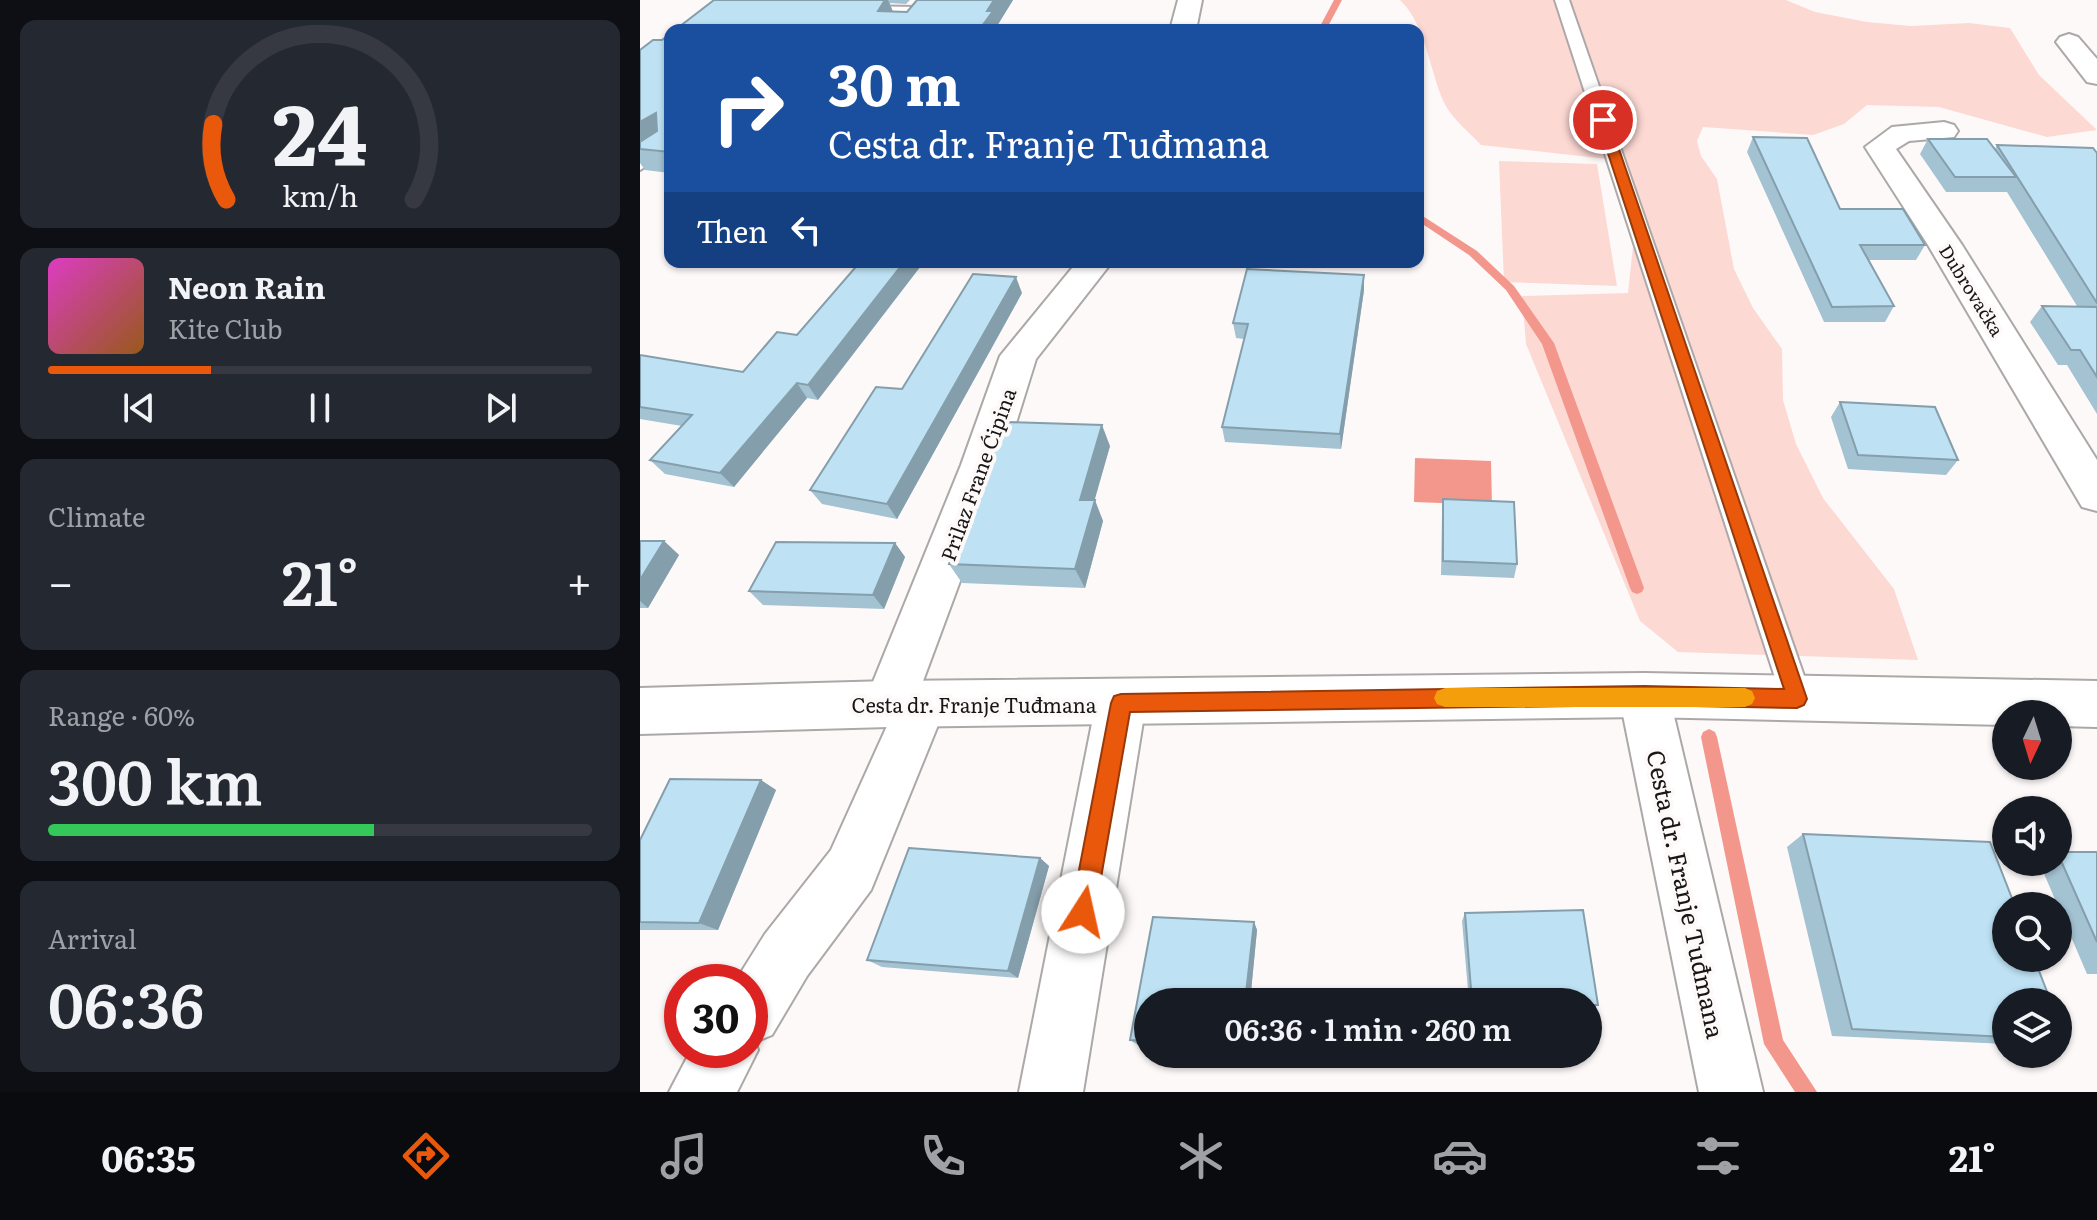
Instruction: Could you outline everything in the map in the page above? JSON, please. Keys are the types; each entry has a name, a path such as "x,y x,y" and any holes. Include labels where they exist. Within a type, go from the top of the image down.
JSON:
{"street":[{"path":"1184,24 1190,0"},
{"path":"2069,42 2097,76"},
{"name":"Dubrovačka","path":"1944,131 1902,133 1880,147 1945,245 2097,495"},
{"name":"Prilaz Frane Ćipina","path":"768,984 786,955 851,870 1019,356 1090,268"},
{"name":"Cesta dr. Franje Tuđmana","path":"1644,695 1731,1092"},
{"name":"Cesta dr. Franje Tuđmana","path":"640,711 906,703 1644,695 2094,710"},
{"path":"1051,1092 1121,703"},
{"path":"701,1092 716,1068"}],"lane":[{"path":"1562,0 1797,699"},
{"path":"841,9 915,14"},
{"path":"640,165 664,147"}],"shaded area":[{"path":"1400,0 1786,0 1815,12 1867,22 1911,26 1969,23 2010,28 2039,75 2097,130 2047,137 1939,107 1867,105 1844,124 1813,135 1703,127 1697,141 1701,156 1717,179 1734,269 1753,308 1782,349 1783,400 1796,444 1823,498 1894,589 1918,660 1678,652 1640,621 1526,344 1522,296 1628,293 1633,246 1607,159 1481,145 1447,108 1424,41 1424,24 1417,24"},
{"path":"1499,161 1597,164 1617,286 1504,282"},
{"path":"1415,458 1491,461 1492,505 1414,502"}],"building":[{"path":"714,0 885,0 878,11 907,12 917,0 994,0 987,11 993,11 983,24 683,24"},
{"path":"664,38 664,151 640,149 640,142 657,131 656,113 640,122 640,50 653,40"},
{"path":"1753,137 1807,138 1840,209 1903,209 1925,245 1860,245 1894,306 1832,307"},
{"path":"1928,139 1987,139 2016,177 1955,177"},
{"path":"1997,145 2093,148 2097,153 2097,303"},
{"path":"855,268 899,268 808,385 797,383 720,473 650,460 692,415 640,407 640,355 743,372 777,332 797,335"},
{"path":"1247,269 1364,275 1340,434 1222,427 1248,324 1233,323"},
{"path":"973,274 1016,277 887,504 810,490 876,387 902,389"},
{"path":"2042,306 2097,307 2097,377 2080,350 2071,350"},
{"path":"1840,402 1935,407 1958,460 1858,455"},
{"path":"1006,422 1102,425 1080,500 1095,500 1075,569 949,564"},
{"path":"1443,499 1514,502 1517,564 1443,561"},
{"path":"640,541 664,541 640,580"},
{"path":"776,542 895,543 873,595 749,591"},
{"path":"670,779 761,780 699,923 640,922 640,840"},
{"path":"1803,834 1990,842 1992,876 2003,876 2010,892 1992,892 1992,972 2039,972 2046,988 1992,988 1992,1036 1852,1029"},
{"path":"909,848 1040,858 1008,971 867,960"},
{"path":"2072,852 2097,852 2097,942 2068,876 2072,876"},
{"path":"1583,910 1595,988 1471,988 1465,913"},
{"path":"1153,917 1254,922 1247,988 1140,988"},
{"path":"1134,1019 1134,1040 1130,1040"}],"waterway":[{"path":"1325,24 1338,0"},
{"path":"1424,220 1473,253 1510,288 1548,343 1637,588"},
{"path":"1709,737 1774,1044 1807,1092"}],"slow traffic":[{"path":"1445,698 1644,695 1745,698"}],"route":[{"path":"1083,912 1121,703 1644,695 1797,699 1603,120"}]}
